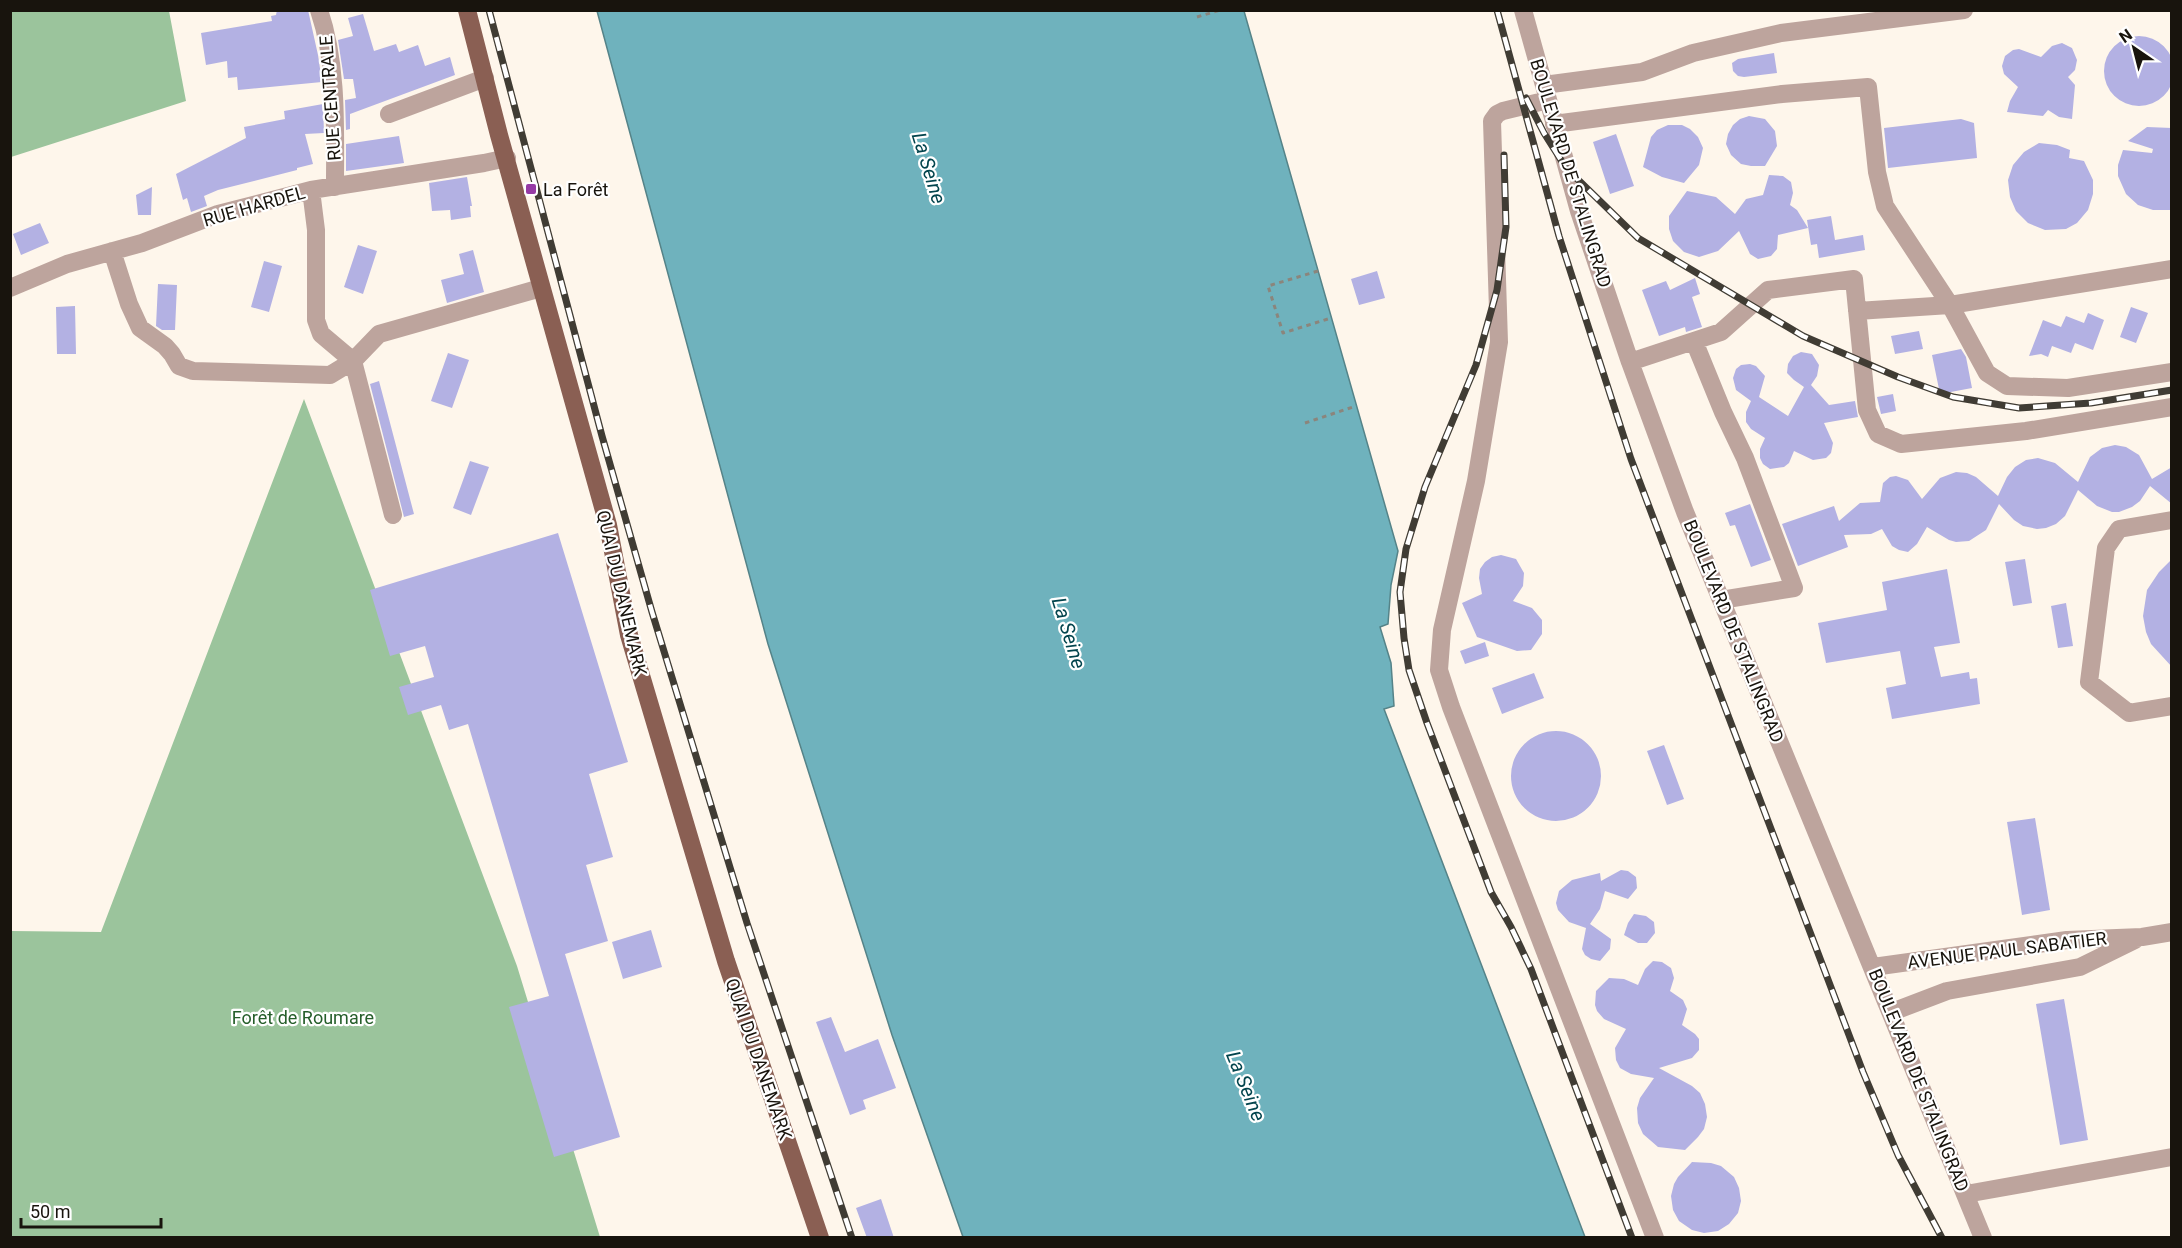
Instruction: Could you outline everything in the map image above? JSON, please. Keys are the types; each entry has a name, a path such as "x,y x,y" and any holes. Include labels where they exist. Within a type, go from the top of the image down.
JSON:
{"main road":[{"name":"QUAI DU DANEMARK","path":"467,10 541,288 608,525 629,635 726,961 820,1238"}],"street":[{"name":"RUE CENTRALE","path":"319,10 327,35 335,122 335,187"},
{"name":"BOULEVARD DE STALINGRAD","path":"1523,10 1579,211 1630,362 1685,512 1983,1238"},
{"path":"1655,1238 1450,707 1439,670 1442,630 1476,482 1499,342 1492,121 1497,114 1546,92 1642,72 1693,53 1781,33 1964,10"},
{"path":"389,114 485,78"},
{"path":"1554,124 1782,94 1868,87 1877,172 1886,206 1950,305 1987,373 2007,386 2068,388 2172,372"},
{"name":"RUE HARDEL","path":"10,288 67,264 142,243 218,214 311,190 484,164 507,158"},
{"path":"311,190 316,230 316,320 321,334 353,361 393,515"},
{"path":"112,251 129,304 140,328 165,346 179,366 193,371 330,375 353,361 379,334 541,288"},
{"path":"1857,311 1950,305 2172,269"},
{"path":"1630,362 1721,332 1768,290 1854,279 1867,410 1878,434 1902,444 2026,431 2172,406"},
{"path":"1694,341 1745,458 1794,588 1721,600"},
{"path":"2172,520 2119,529 2106,548 2089,682 2129,713 2172,706"},
{"name":"AVENUE PAUL SABATIER","path":"1873,966 2067,940 2142,937 2172,932"},
{"name":"AVENUE PAUL SABATIER","path":"1892,1012 1947,991 2080,967 2142,937"},
{"path":"1966,1194 2172,1157"}],"path":[{"path":"1197,17 1220,10"},
{"path":"1318,271 1268,286 1283,333 1331,318"},
{"path":"1305,423 1356,406"}],"green space":[{"path":"11,10 169,11 186,101 11,157"},
{"name":"Forêt de Roumare","path":"304,399 517,966 600,1237 11,1238 11,931 101,932"}],"water":[{"name":"La Seine","path":"597,11 1244,11 1398,551 1391,585 1388,624 1380,627 1391,663 1394,706 1384,709 1585,1237 963,1237 892,1035 768,644"}],"building":[{"path":"277,10 308,10 322,82 238,90 237,77 228,78 227,61 206,65 201,33 272,21 271,16 276,15"},
{"path":"363,14 374,51 396,44 399,52 418,45 425,66 450,57 455,75 350,114 350,129 346,130 345,100 356,98 353,79 344,79 338,40 353,36 348,18"},
{"path":"2139,36 2158,42 2168,52 2174,71 2168,90 2158,100 2139,106 2120,100 2110,90 2104,71 2110,52 2120,42"},
{"path":"2062,43 2072,48 2077,60 2075,70 2068,77 2075,85 2072,119 2059,117 2048,110 2043,116 2007,112 2018,87 2004,74 2002,66 2005,56 2019,49 2041,57 2052,46"},
{"path":"1774,53 1777,73 1744,77 1738,76 1733,71 1732,63 1738,59"},
{"path":"323,104 324,133 305,134 313,164 218,190 204,196 207,206 191,212 187,198 183,200 176,174 246,138 244,127 285,119 284,111"},
{"path":"1749,116 1765,119 1775,131 1777,146 1765,166 1741,164 1731,155 1726,144 1733,125"},
{"path":"1961,119 1974,123 1977,158 1888,168 1884,128"},
{"path":"1668,125 1682,125 1690,129 1698,137 1703,148 1699,165 1684,183 1662,177 1643,167 1651,137 1657,130"},
{"path":"2147,127 2172,128 2172,210 2153,210 2138,205 2126,194 2118,176 2118,165 2123,150 2152,153 2153,149 2128,141"},
{"path":"1616,134 1634,186 1610,194 1593,142"},
{"path":"399,136 404,163 346,171 346,144"},
{"path":"2039,143 2057,145 2070,150 2069,158 2084,161 2093,180 2093,194 2088,210 2077,223 2066,229 2045,230 2028,223 2016,211 2010,197 2008,180 2013,165 2024,152"},
{"path":"1769,175 1783,176 1791,182 1793,193 1790,205 1797,210 1808,228 1778,235 1777,249 1771,256 1758,259 1750,254 1739,231 1718,251 1699,257 1684,252 1673,241 1669,229 1669,216 1687,191 1716,197 1735,214 1746,199 1763,195"},
{"path":"467,177 472,206 470,206 471,217 451,220 450,210 432,211 429,183"},
{"path":"152,187 151,215 138,215 136,195"},
{"path":"1831,216 1835,240 1863,235 1865,250 1819,258 1817,244 1811,245 1807,220"},
{"path":"40,223 49,243 21,255 13,234"},
{"path":"358,245 377,251 363,294 344,287"},
{"path":"473,250 484,292 447,303 441,280 464,274 459,254"},
{"path":"264,261 282,266 269,312 251,307"},
{"path":"1377,271 1385,298 1359,305 1351,279"},
{"path":"1695,278 1700,294 1692,297 1702,327 1686,332 1685,327 1659,336 1642,290 1666,281 1670,290"},
{"path":"158,284 177,285 175,330 162,330 156,326"},
{"path":"75,306 76,354 57,354 56,307"},
{"path":"2131,307 2148,313 2136,343 2120,337"},
{"path":"2088,313 2104,320 2093,350 2075,343 2071,353 2052,346 2048,357 2041,354 2029,356 2043,320 2061,327 2066,316 2084,323"},
{"path":"1919,331 1923,349 1895,354 1891,336"},
{"path":"1961,349 1966,357 1972,388 1940,394 1932,355"},
{"path":"1801,352 1812,354 1819,365 1817,376 1811,385 1829,405 1855,401 1858,417 1824,423 1833,443 1831,453 1826,458 1813,460 1794,451 1789,463 1784,467 1770,469 1763,464 1760,458 1760,449 1765,438 1751,429 1746,422 1746,412 1751,401 1736,390 1733,378 1736,369 1741,365 1756,366 1765,376 1759,397 1788,416 1804,387 1787,373 1788,364 1793,356"},
{"path":"448,353 469,360 452,408 431,401"},
{"path":"379,381 414,514 404,517 370,384"},
{"path":"1893,394 1896,411 1881,414 1877,397"},
{"path":"2115,445 2126,447 2139,455 2152,479 2172,467 2172,504 2150,486 2140,501 2132,507 2112,512 2097,506 2078,490 2065,516 2056,524 2046,528 2023,526 1999,504 1986,530 1969,541 1949,540 1927,527 1917,544 1908,552 1892,546 1882,529 1871,534 1844,535 1848,547 1798,566 1782,524 1834,506 1839,521 1860,503 1880,502 1883,483 1890,477 1896,476 1908,480 1922,499 1940,478 1956,472 1976,477 1998,496 2007,477 2015,467 2026,460 2038,458 2055,463 2078,482 2090,457 2102,448"},
{"path":"470,461 489,467 471,515 453,508"},
{"path":"1750,504 1771,560 1751,567 1735,525 1730,526 1725,513"},
{"path":"558,533 628,762 589,774 613,857 586,865 608,941 565,954 620,1137 554,1157 509,1007 549,996 468,724 449,730 441,705 408,715 399,687 434,677 425,646 390,656 370,590"},
{"path":"1501,555 1516,559 1524,573 1523,586 1513,601 1532,608 1542,620 1542,634 1531,650 1517,651 1477,637 1462,603 1482,594 1480,569 1492,557"},
{"path":"2025,559 2032,603 2013,606 2005,562"},
{"path":"2172,559 2172,667 2151,644 2143,616 2147,590 2159,572"},
{"path":"1947,569 1960,643 1934,647 1941,677 1969,672 1970,679 1977,678 1980,704 1892,719 1886,688 1906,684 1900,651 1826,663 1818,623 1887,610 1882,582"},
{"path":"2066,603 2073,646 2058,648 2051,606"},
{"path":"1485,642 1489,656 1465,664 1460,651"},
{"path":"1534,673 1544,698 1502,714 1492,688"},
{"path":"1556,731 1573,735 1588,744 1597,759 1601,776 1597,793 1588,808 1573,817 1556,821 1539,817 1524,808 1515,793 1511,776 1515,759 1524,744 1539,735"},
{"path":"1664,745 1684,799 1667,805 1647,751"},
{"path":"2035,818 2050,910 2022,915 2007,822"},
{"path":"1621,870 1628,871 1636,877 1637,888 1628,899 1605,891 1600,909 1590,924 1611,939 1610,949 1600,961 1591,959 1582,949 1586,928 1569,922 1558,910 1556,903 1559,891 1572,880 1600,873 1601,881"},
{"path":"1634,914 1646,916 1654,922 1655,933 1647,943 1638,943 1624,935"},
{"path":"651,930 662,967 623,979 612,942"},
{"path":"1653,961 1662,962 1671,968 1674,978 1670,991 1683,1000 1687,1009 1682,1025 1699,1039 1699,1050 1692,1058 1659,1068 1692,1086 1700,1093 1705,1104 1707,1117 1704,1129 1685,1150 1658,1147 1643,1134 1638,1123 1637,1108 1640,1098 1654,1078 1631,1074 1620,1068 1616,1060 1615,1048 1626,1029 1604,1019 1595,1005 1596,991 1609,978 1624,979 1638,985 1645,969"},
{"path":"2064,999 2088,1140 2060,1145 2036,1004"},
{"path":"831,1017 845,1052 878,1039 896,1088 863,1100 866,1109 850,1115 816,1022"},
{"path":"1692,1162 1721,1166 1734,1177 1739,1188 1741,1201 1738,1213 1729,1224 1718,1231 1704,1233 1692,1230 1679,1221 1673,1210 1671,1196 1674,1184"},
{"path":"881,1199 894,1238 867,1238 856,1208"}],"railway":[{"path":"489,10 602,436 652,612 747,923 852,1238"},
{"path":"1497,10 1559,236 1631,459 1863,1072 1898,1155 1942,1238"},
{"path":"1526,98 1566,168 1638,238 1803,336 1898,377 1953,397 2019,408 2091,403 2172,390"},
{"path":"1504,155 1506,227 1497,290 1476,365 1425,487 1406,549 1400,592 1404,638 1409,670 1427,723 1491,892 1531,969 1632,1238"}],"place":[{"name":"La Forêt","path":"531,189"}]}
